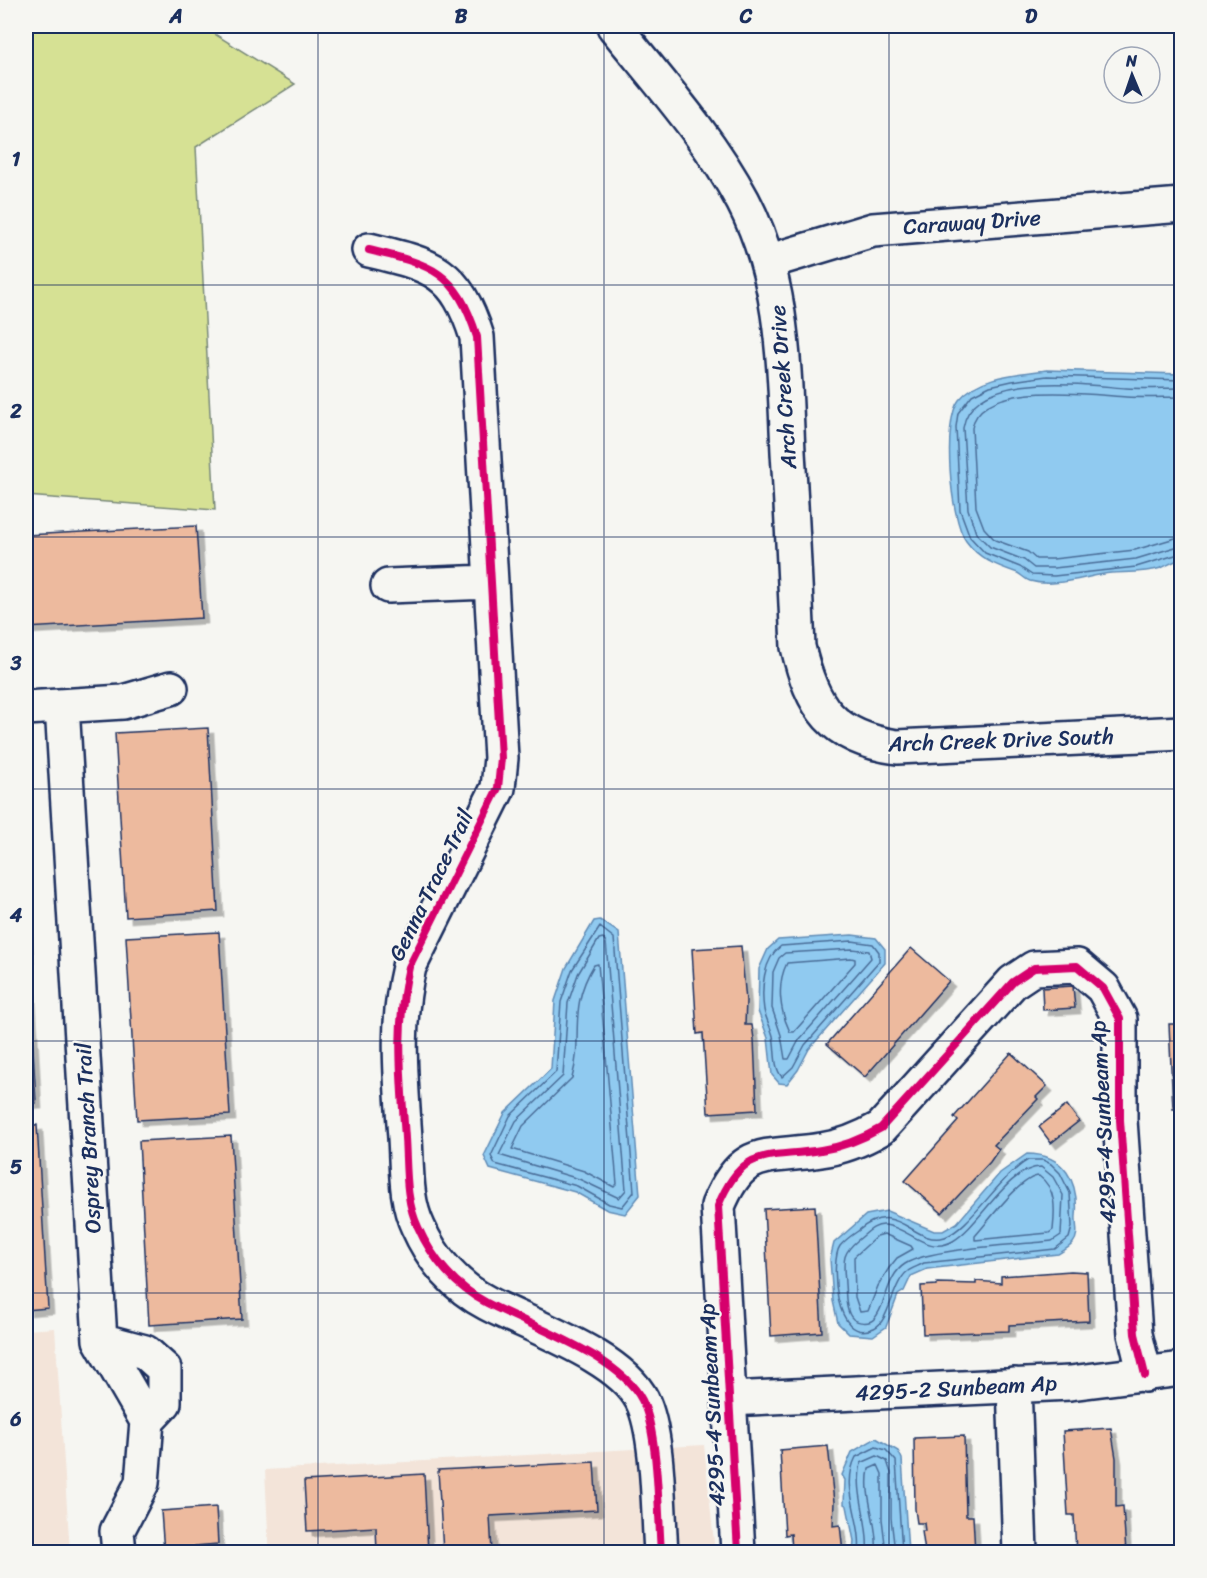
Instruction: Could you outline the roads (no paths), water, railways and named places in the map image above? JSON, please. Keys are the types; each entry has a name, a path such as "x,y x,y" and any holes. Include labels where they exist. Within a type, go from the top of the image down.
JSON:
{"street":[{"name":"Arch Creek Drive","path":"614,26 716,155 744,203 767,262 779,309 784,358 798,647 806,680 817,704 829,717"},
{"name":"Caraway Drive","path":"767,262 873,230 1182,205"},
{"name":"Genna Trace Trail","path":"369,250 418,262 447,278 467,306 477,337 489,582 501,758 498,788 409,967 402,999 399,1033 408,1195 417,1226 433,1254 459,1285 485,1302 605,1362 627,1380 642,1400 651,1427 661,1552"},
{"path":"388,586 489,582"},
{"path":"26,708 123,702 171,688"},
{"name":"Osprey Branch Trail","path":"62,706 100,1340 147,1421 142,1483 117,1531 119,1552"},
{"name":"Arch Creek Drive South","path":"829,717 857,737 873,744 897,747 1182,733"},
{"name":"4295-4 Sunbeam Ap","path":"738,1552 718,1206 728,1181 744,1166 763,1156 823,1150 858,1141 881,1128 1013,982 1034,968 1077,966 1103,988 1119,1019 1120,1120 1133,1311 1135,1334 1145,1375"},
{"name":"4295-2 Sunbeam Ap","path":"730,1399 1070,1383 1182,1369"},
{"path":"1014,1385 1020,1552"}],"water":[{"path":"1047,370 1181,374 1181,559 1149,571 1111,573 1040,583 1028,580 988,561 966,541 956,513 950,470 951,428 959,400 977,385 988,381"},
{"path":"600,920 619,933 640,1195 625,1214 607,1210 575,1192 490,1169 484,1156 505,1113 551,1069 555,1001 566,968 594,921"},
{"path":"852,935 876,938 885,949 885,963 809,1049 798,1070 787,1084 779,1083 772,1075 768,1038 758,1011 759,969 768,949 778,940"},
{"path":"1027,1154 1051,1159 1067,1172 1072,1181 1075,1192 1077,1233 1070,1246 1058,1254 927,1269 911,1276 904,1291 898,1295 886,1327 873,1336 849,1334 838,1323 833,1301 830,1259 834,1243 866,1215 887,1211 934,1231 943,1231 957,1223 1000,1173"},
{"path":"876,1438 898,1451 902,1459 908,1552 853,1552 854,1541 847,1506 844,1504 845,1480 842,1475 852,1452"}]}
